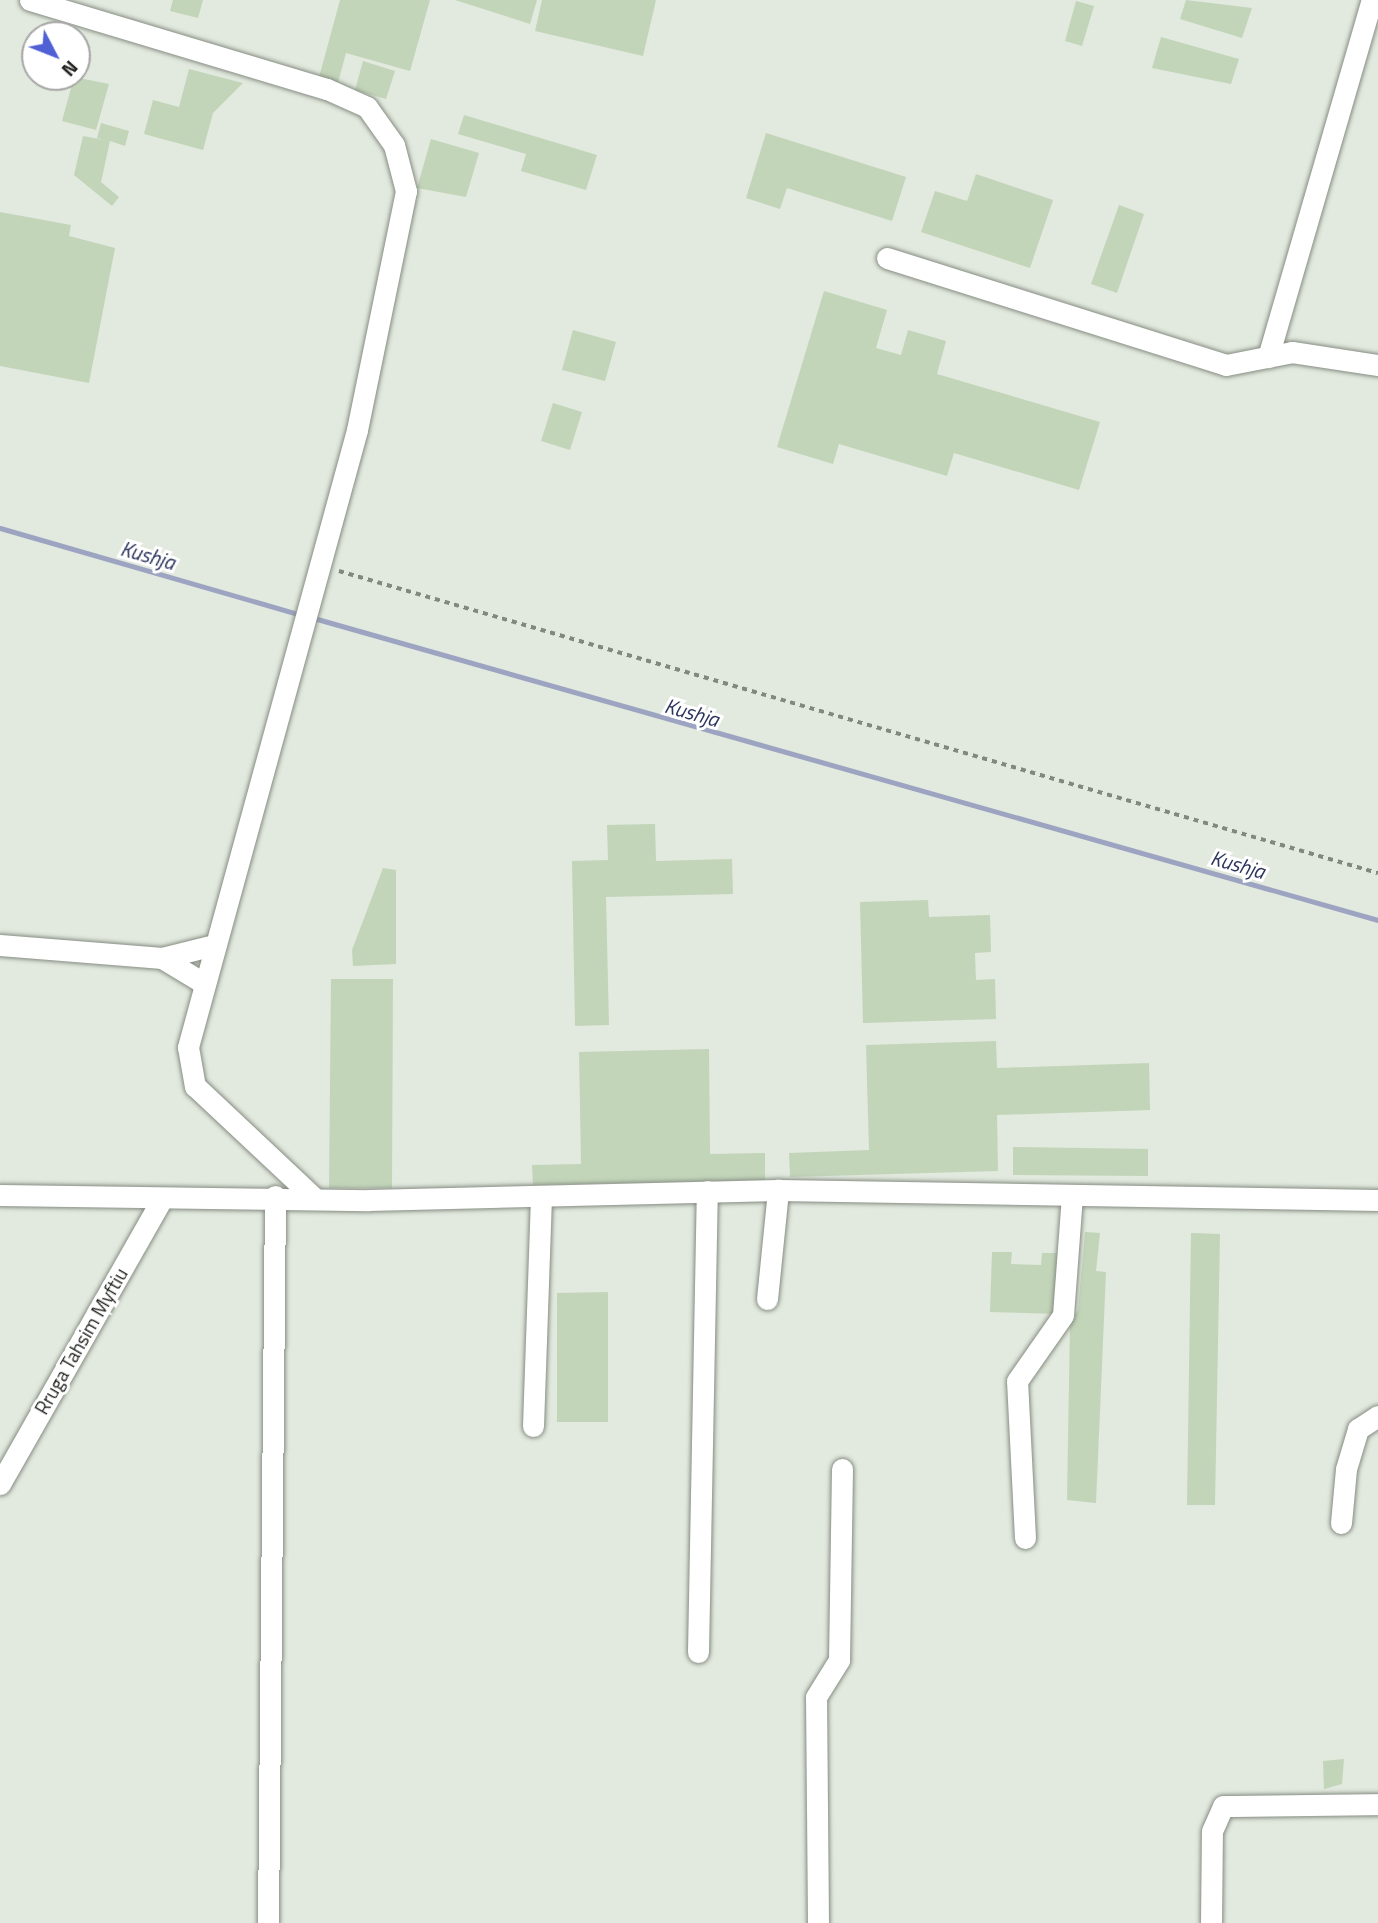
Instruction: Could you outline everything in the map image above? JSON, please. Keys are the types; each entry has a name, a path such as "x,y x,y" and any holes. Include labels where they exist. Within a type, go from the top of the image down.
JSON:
{"street":[{"path":"30,0 327,89 367,107 384,124 406,191 360,417 202,982 188,1047 195,1086 313,1197"},
{"path":"1268,357 1371,0"},
{"path":"887,258 1226,365 1292,352 1378,365"},
{"path":"0,945 162,958 214,945"},
{"path":"162,958 202,982"},
{"path":"698,1652 707,1191"},
{"path":"767,1299 778,1191"},
{"path":"0,1195 162,1199 275,1196 541,1197 778,1191 1378,1200"},
{"path":"1025,1538 1017,1381 1063,1315 1072,1195"},
{"path":"268,1923 275,1196"},
{"path":"533,1426 541,1197"},
{"name":"Rruga Tahsim Myftiu","path":"1,1476 162,1199"},
{"path":"1341,1523 1346,1469 1358,1429 1378,1416"},
{"path":"818,1923 816,1697 839,1660 842,1469"},
{"path":"1211,1923 1212,1831 1223,1806 1378,1804"}],"path":[{"path":"318,574 1378,873"}],"building":[{"path":"173,0 203,0 198,18 170,11"},
{"path":"340,0 430,0 410,71 346,53 337,86 318,81"},
{"path":"455,0 537,0 530,24"},
{"path":"542,0 656,0 643,56 535,31"},
{"path":"1186,0 1252,8 1242,38 1180,19"},
{"path":"1076,1 1094,6 1082,46 1065,41"},
{"path":"1161,37 1239,59 1231,84 1152,68"},
{"path":"363,61 395,71 386,99 355,90"},
{"path":"189,69 243,83 213,113 203,150 144,134 153,100 179,107"},
{"path":"91,80 109,84 96,130 62,121 70,91 91,91"},
{"path":"464,115 597,155 586,190 521,171 526,154 458,134"},
{"path":"101,123 129,131 125,146 110,141 101,182 119,197 112,206 74,175 83,136 104,140 97,138"},
{"path":"766,133 906,177 892,221 787,188 780,209 746,198"},
{"path":"431,139 479,153 466,197 417,188"},
{"path":"976,174 1053,200 1030,268 921,232 935,191 967,201"},
{"path":"1119,205 1144,214 1117,293 1091,284"},
{"path":"0,212 71,225 69,236 115,248 89,383 0,366"},
{"path":"824,291 887,310 876,348 901,355 908,330 946,341 937,374 1100,422 1079,490 954,453 947,476 839,444 833,464 777,447"},
{"path":"573,330 616,342 605,381 562,370"},
{"path":"553,403 582,412 570,450 541,441"},
{"path":"655,824 656,861 732,859 733,894 606,897 609,1025 575,1026 572,861 608,860 607,825"},
{"path":"383,868 396,870 396,964 353,966 352,950"},
{"path":"928,900 929,917 990,915 991,952 975,953 976,980 995,979 996,1019 863,1023 860,902"},
{"path":"331,979 393,979 392,1188 329,1188"},
{"path":"996,1041 997,1068 1149,1063 1150,1110 997,1115 998,1171 790,1177 789,1153 869,1150 866,1045"},
{"path":"709,1049 710,1154 765,1153 765,1180 533,1185 532,1165 581,1164 579,1052"},
{"path":"1013,1147 1148,1149 1148,1176 1013,1175"},
{"path":"1085,1232 1100,1233 1096,1271 1106,1272 1096,1503 1067,1500 1070,1323 1078,1310"},
{"path":"1191,1233 1220,1234 1215,1505 1187,1505"},
{"path":"992,1252 1012,1252 1011,1264 1041,1265 1042,1253 1062,1253 1060,1314 990,1312"},
{"path":"608,1292 608,1422 557,1422 557,1293"},
{"path":"1344,1759 1342,1784 1324,1789 1323,1761"}],"waterway":[{"name":"Kushja","path":"0,528 301,615"},
{"name":"Kushja","path":"310,617 1378,920"}]}
